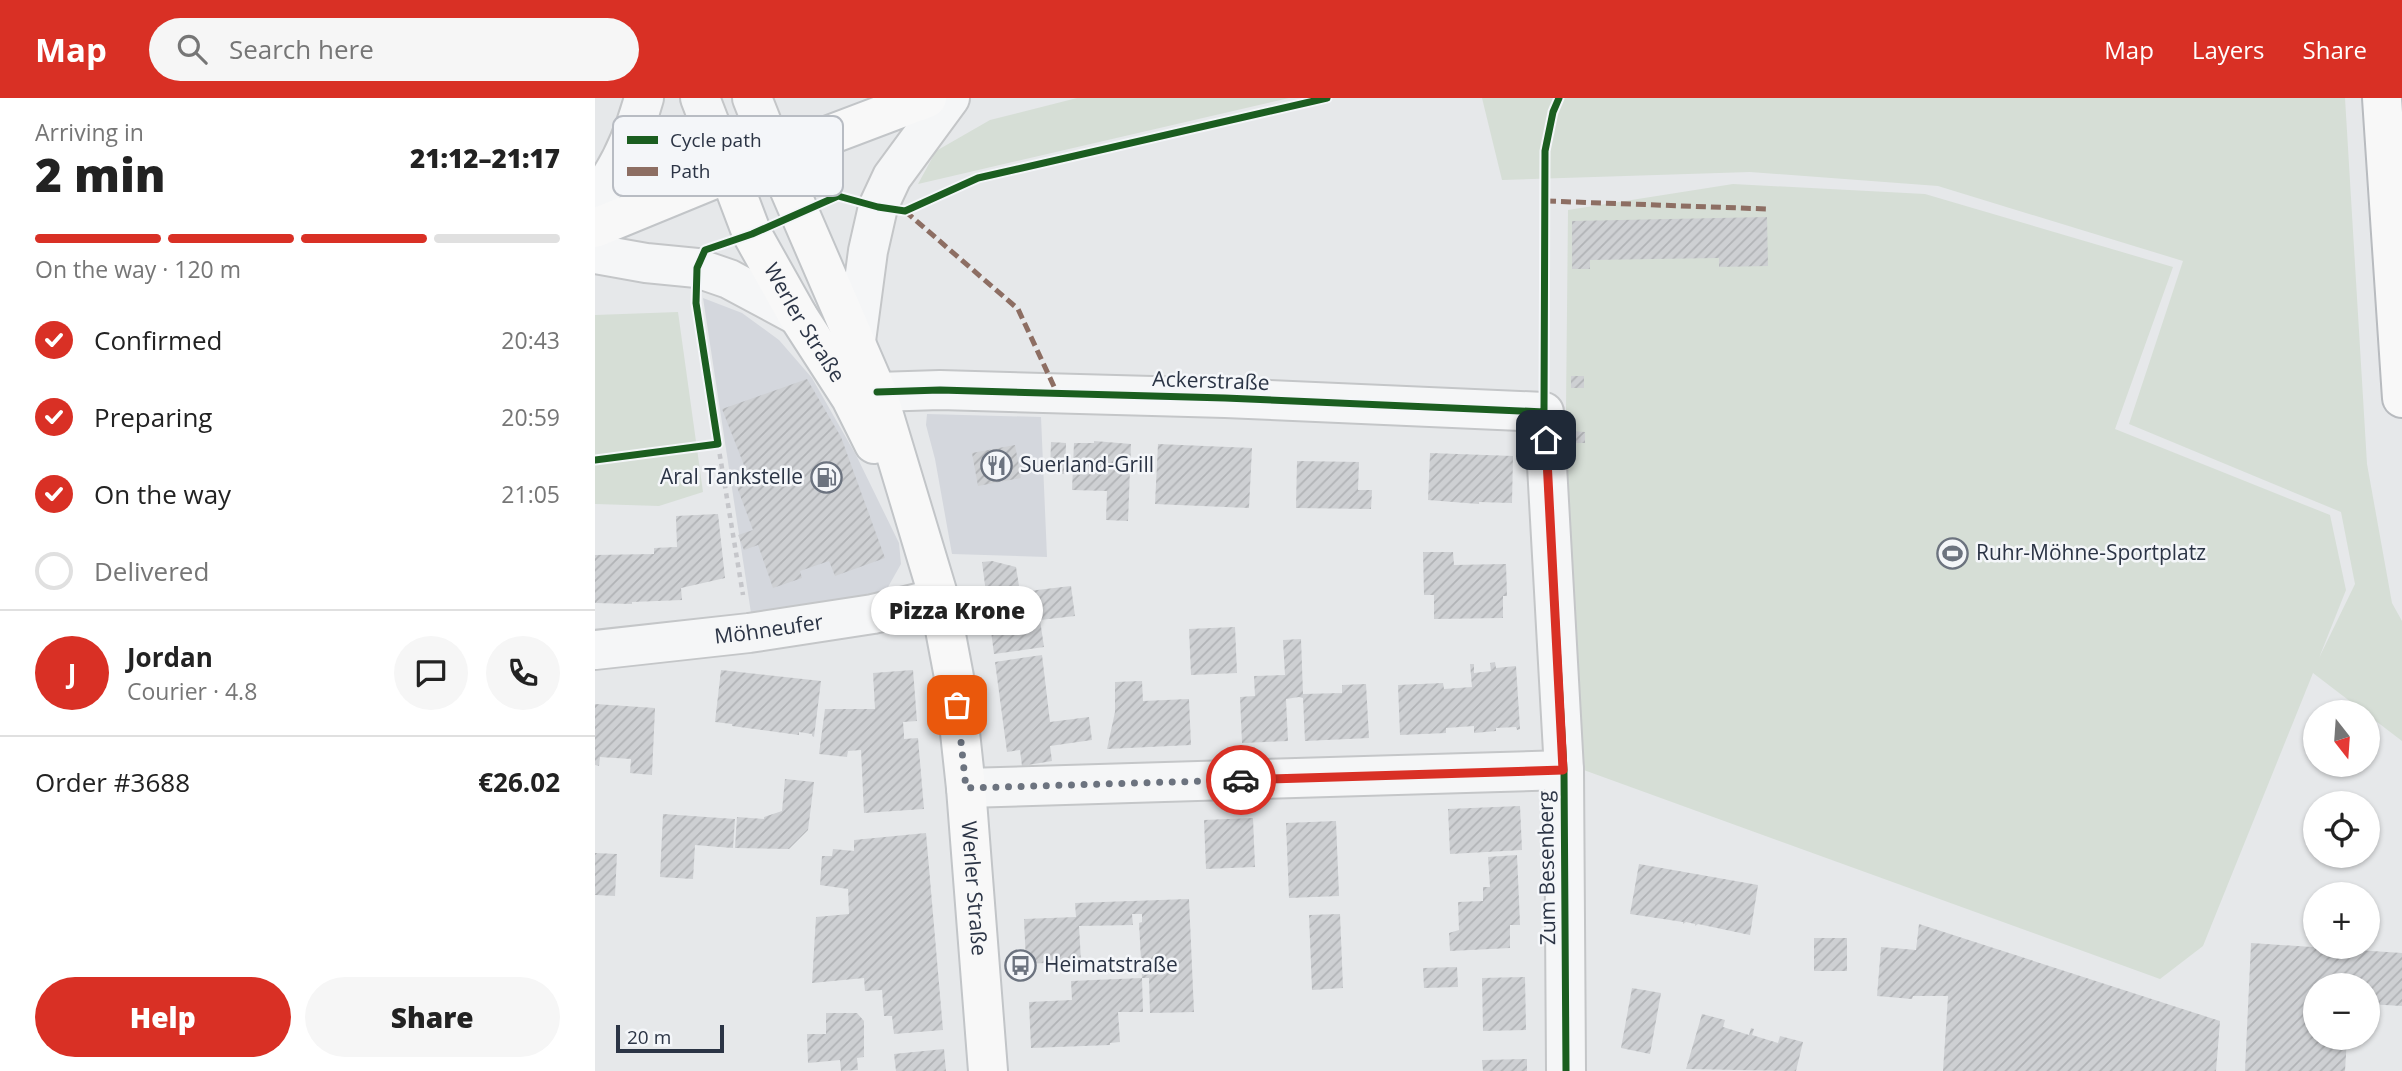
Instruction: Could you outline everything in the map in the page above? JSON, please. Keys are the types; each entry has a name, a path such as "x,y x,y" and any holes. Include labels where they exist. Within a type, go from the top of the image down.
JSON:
{"main road":[{"path":"843,130 927,98"},
{"path":"2382,98 2402,398"},
{"path":"595,228 673,196"},
{"name":"Werler Straße","path":"738,196 752,234 798,316 851,398 923,540"},
{"name":"Werler Straße","path":"791,196 877,392 939,598 954,677 966,788 988,1071"}],"street":[{"path":"639,116 644,98"},
{"name":"Werler Straße","path":"700,98 707,116"},
{"name":"Werler Straße","path":"752,98 759,116"},
{"path":"856,341 868,251 878,207 892,177 950,98"},
{"path":"595,198 613,173"},
{"path":"595,254 697,268 729,279 798,316"},
{"name":"Ackerstraße","path":"877,392 940,390 1225,398 1544,412"},
{"name":"Zum Besenberg","path":"1544,412 1563,770 1566,1071"},
{"name":"Möhneufer","path":"595,650 749,633 873,614 939,598"},
{"path":"966,788 1563,770"}],"path":[{"path":"718,444 749,633"}],"shaded area":[{"path":"1077,98 1289,98 918,184 936,151 990,120"},
{"name":"Ruhr-Möhne-Sportplatz","path":"1482,98 2345,98 2367,464 2392,603 2402,621 2402,741 2380,724 2380,700 2348,700 2313,673 2203,946 2160,979 1581,769 1565,510 1568,210 1733,184 1925,194 2173,267 2115,429 2330,515 2346,590 2319,658 2355,584 2341,512 2129,424 2183,261 1938,186 1750,172 1502,180"},
{"path":"703,298 742,313 779,340 812,378 856,455 899,543 901,564 888,587 860,599 751,613"},
{"path":"678,312 703,492 659,506 595,504 595,315"},
{"path":"927,414 1041,417 1047,557 952,554 935,459 926,425"}],"building":[{"path":"1767,217 1768,266 1719,267 1719,258 1590,260 1590,269 1572,269 1572,221"},
{"path":"1571,376 1584,376 1584,388 1571,388"},
{"name":"Aral Tankstelle","path":"807,379 841,437 885,558 835,576 829,561 800,571 802,578 773,588 758,545 744,550 738,535 753,530 737,487 751,483 722,409"},
{"path":"1572,431 1585,432 1585,443 1572,443"},
{"path":"1094,441 1131,444 1128,521 1106,520 1107,491 1072,490 1074,443"},
{"path":"1051,442 1066,443 1065,474 1050,473"},
{"path":"1158,444 1252,448 1249,508 1155,504"},
{"name":"Suerland-Grill","path":"1015,445 1021,478 978,486 972,453"},
{"path":"1430,453 1513,456 1512,503 1479,504 1428,500"},
{"path":"1297,461 1359,462 1358,490 1372,490 1371,509 1296,508"},
{"path":"718,514 725,578 681,588 682,600 632,604 595,603 595,555 654,554 654,548 677,547 676,516"},
{"path":"1423,552 1453,552 1454,565 1506,564 1507,596 1503,596 1503,618 1434,619 1434,595 1424,595"},
{"path":"992,561 1016,567 1019,586 1010,588 1011,593 1071,586 1075,616 1040,620 1044,647 994,654 982,562"},
{"path":"1235,627 1237,673 1191,675 1189,629"},
{"path":"1301,639 1303,694 1342,693 1342,685 1366,684 1369,738 1305,741 1303,698 1299,697 1286,699 1288,741 1242,743 1240,697 1255,696 1254,676 1285,675 1283,640"},
{"path":"1042,655 1050,722 1089,717 1092,740 1050,746 1052,761 1022,766 1020,750 1007,752 995,662"},
{"path":"1495,662 1496,668 1516,666 1520,729 1496,728 1496,731 1474,733 1474,726 1446,728 1446,733 1400,735 1398,685 1443,683 1444,689 1472,687 1470,664 1474,664 1474,673 1491,671 1490,663"},
{"path":"721,670 821,681 814,737 812,734 799,732 799,735 715,722"},
{"path":"913,670 917,721 903,722 904,739 918,738 924,809 864,813 861,750 848,751 847,757 819,754 825,709 875,709 873,673"},
{"path":"1142,681 1143,701 1189,699 1191,745 1107,749 1115,712 1115,682"},
{"path":"595,704 655,708 652,775 630,773 631,759 600,757 599,766 595,765"},
{"path":"785,779 814,782 808,830 789,849 735,848 737,817 764,819 782,811"},
{"path":"1520,806 1522,850 1450,854 1448,809"},
{"path":"663,814 735,819 733,848 695,845 693,879 660,877"},
{"path":"1253,818 1255,867 1206,869 1204,820"},
{"path":"1336,821 1339,896 1289,898 1286,823"},
{"path":"926,833 943,1030 894,1034 892,1016 884,1016 882,990 865,991 864,978 812,983 816,917 849,914 848,889 820,885 822,856 832,856 833,849 854,851 854,840"},
{"path":"595,853 617,854 615,896 595,895"},
{"path":"1517,855 1520,925 1510,925 1510,948 1450,951 1449,933 1459,930 1458,902 1483,901 1483,887 1490,887 1488,857"},
{"path":"1639,864 1758,885 1750,935 1630,914"},
{"path":"1189,899 1194,1012 1150,1013 1149,978 1142,978 1139,923 1142,922 1142,914 1132,914 1133,925 1079,926 1081,961 1026,964 1024,919 1076,917 1075,903"},
{"path":"1340,914 1343,988 1312,990 1309,915"},
{"path":"1919,924 2220,1021 2216,1071 1943,1071 1948,996 1913,996 1912,999 1877,996 1881,947 1916,950"},
{"path":"1814,938 1847,938 1847,971 1814,971"},
{"path":"2251,943 2303,946 2303,959 2380,959 2380,952 2402,953 2402,1006 2380,1005 2380,973 2303,973 2303,1050 2346,1050 2345,1071 2245,1071"},
{"path":"1457,967 1458,987 1424,988 1423,968"},
{"path":"1525,977 1526,1030 1483,1031 1482,978"},
{"path":"1142,978 1143,1012 1118,1012 1120,1042 1110,1045 1031,1048 1029,1002 1072,1000 1071,981"},
{"path":"1632,988 1661,993 1650,1054 1621,1048"},
{"path":"826,1013 857,1013 864,1021 864,1057 857,1058 858,1070 841,1071 840,1060 808,1063 807,1034 826,1034"},
{"path":"1702,1014 1725,1020 1723,1027 1749,1035 1751,1028 1754,1029 1752,1035 1778,1043 1780,1036 1803,1042 1796,1071 1686,1069"},
{"path":"944,1049 946,1071 896,1071 894,1054"},
{"path":"1527,1059 1527,1071 1483,1071 1482,1060"}],"marked path":[{"path":"1546,201 1767,209"},
{"path":"905,211 1018,309 1057,393"}],"cycle path":[{"path":"595,460 718,444 696,303 697,268 705,250 752,234 838,196 905,211 978,178 1327,98"},
{"path":"1559,98 1553,112 1545,151 1544,412 1564,770 1566,1071"},
{"path":"877,392 940,390 1225,398 1544,412"}],"way so far":[{"path":"957,705 966,788 1241,780"}],"place":[{"name":"Suerland-Grill","path":"997,465"},
{"name":"Aral Tankstelle","path":"826,477"},
{"name":"Ruhr-Möhne-Sportplatz","path":"1953,553"},
{"name":"Pizza Krone","path":"957,705"},
{"name":"Heimatstraße","path":"1021,965"}],"route":[{"path":"1241,780 1563,770 1546,440"}]}
